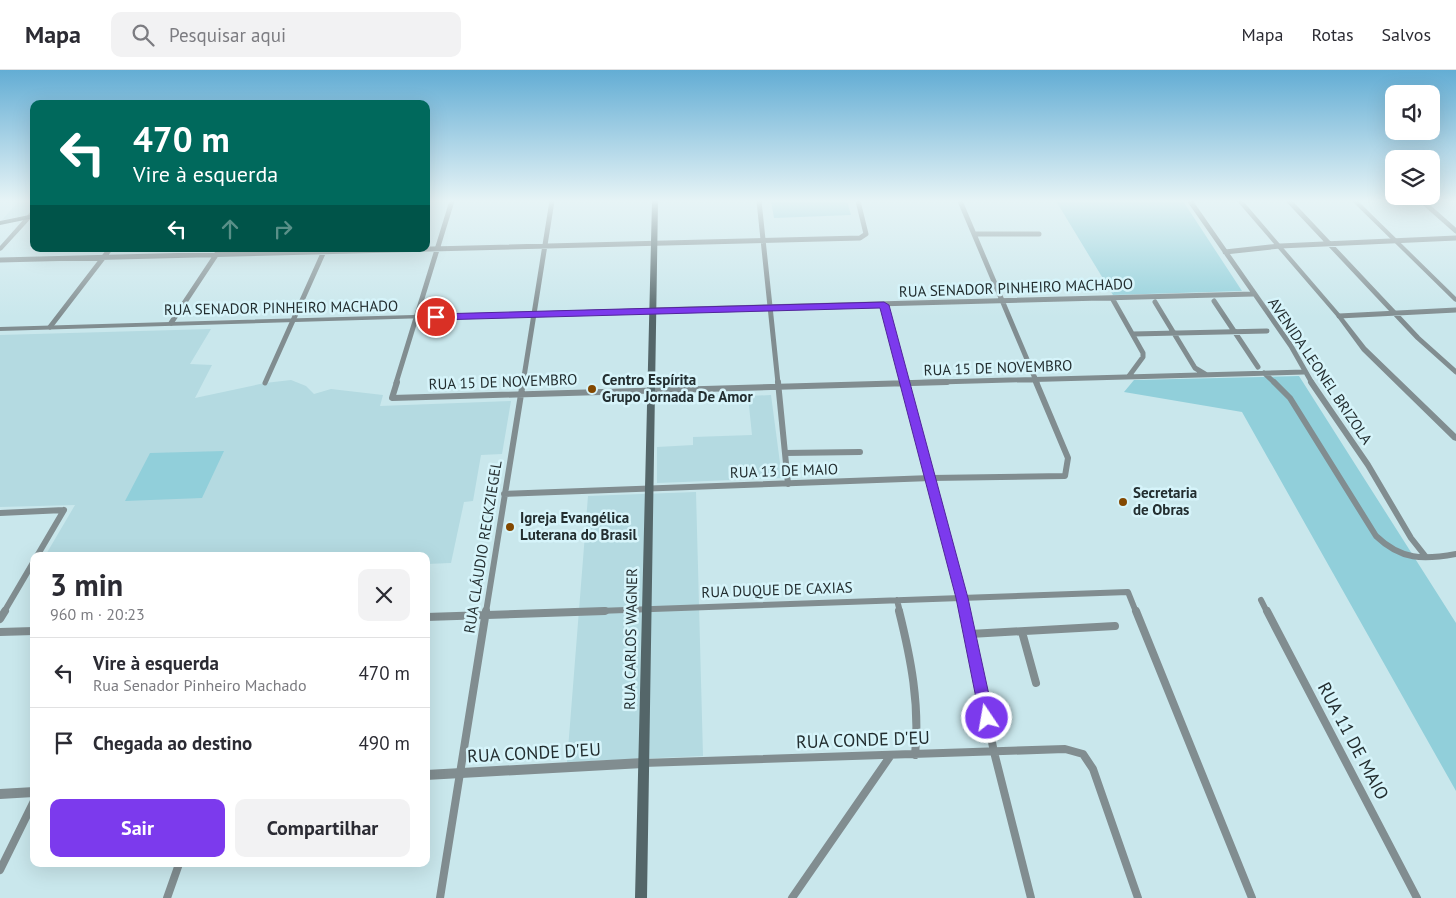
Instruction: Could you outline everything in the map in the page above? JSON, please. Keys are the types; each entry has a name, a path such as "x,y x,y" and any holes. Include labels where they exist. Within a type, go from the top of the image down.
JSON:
{"main road":[{"name":"RUA CARLOS WAGNER","path":"641,898 654,240"}],"street":[{"path":"0,250 10,240"},
{"path":"417,317 441,240"},
{"name":"RUA CLÁUDIO RECKZIEGEL","path":"440,898 546,240"},
{"path":"762,240 788,484"},
{"path":"430,250 780,240"},
{"path":"976,240 1034,379"},
{"name":"AVENIDA LEONEL BRIZOLA","path":"1217,240 1291,346 1304,372 1368,465 1411,538 1426,557"},
{"path":"1274,240 1339,316 1364,350 1456,438"},
{"path":"1325,240 1418,338 1456,372"},
{"path":"1225,252 1280,246 1423,240"},
{"path":"1395,241 1456,300"},
{"path":"50,327 108,252"},
{"path":"170,323 218,252"},
{"path":"0,260 297,252"},
{"path":"265,383 324,252"},
{"name":"RUA SENADOR PINHEIRO MACHADO","path":"0,329 1253,294"},
{"path":"1112,298 1143,353 1143,357 1129,376"},
{"path":"1214,301 1258,367"},
{"path":"1155,302 1195,368 1206,375"},
{"path":"884,305 962,598 994,752 1031,898"},
{"path":"1339,316 1456,310"},
{"name":"RUA 15 DE NOVEMBRO","path":"417,317 392,398 651,389 905,384 1304,372"},
{"path":"1133,334 1266,331"},
{"path":"1264,373 1290,398 1376,536 1386,547 1408,557 1456,554"},
{"name":"RUA 13 DE MAIO","path":"504,494 931,478 1065,476 1068,458 1034,379"},
{"path":"785,453 860,452"},
{"path":"0,513 64,510 39,552"},
{"path":"0,619 30,568"},
{"name":"RUA DUQUE DE CAXIAS","path":"430,616 1128,592 1252,898"},
{"path":"897,600 916,684 919,728 916,755"},
{"name":"RUA 11 DE MAIO","path":"1260,600 1418,898"},
{"path":"970,634 1115,626"},
{"path":"0,632 30,631"},
{"path":"1022,632 1036,683"},
{"name":"RUA CONDE D'EU","path":"430,775 644,763 1065,749 1083,754 1093,769 1138,898"},
{"path":"792,898 891,756"},
{"path":"0,794 30,792"},
{"path":"0,870 30,810"},
{"path":"167,898 178,867"}],"shaded area":[{"path":"1079,240 1208,240 1242,291 1113,295"},
{"path":"211,329 190,364 212,365 195,398 265,383 291,380 306,386 314,394 331,389 383,395 380,406 511,401 502,454 481,455 473,501 464,502 451,563 430,564 430,552 47,552 75,505 0,507 0,335"},
{"path":"1299,376 1456,623 1456,791 1242,412 1124,392 1134,380"},
{"path":"771,395 782,478 657,483 657,447 693,445 693,437 752,435 748,396"},
{"path":"224,451 202,498 125,501 150,453"},
{"path":"696,492 703,756 567,762 588,496"}],"place":[{"name":"Centro Espírita Grupo Jornada De Amor","path":"592,389"},
{"name":"Secretaria de Obras","path":"1123,502"},
{"name":"Igreja Evangélica Luterana do Brasil","path":"510,527"}],"route":[{"path":"436,317 884,305 962,598 987,718"}]}
